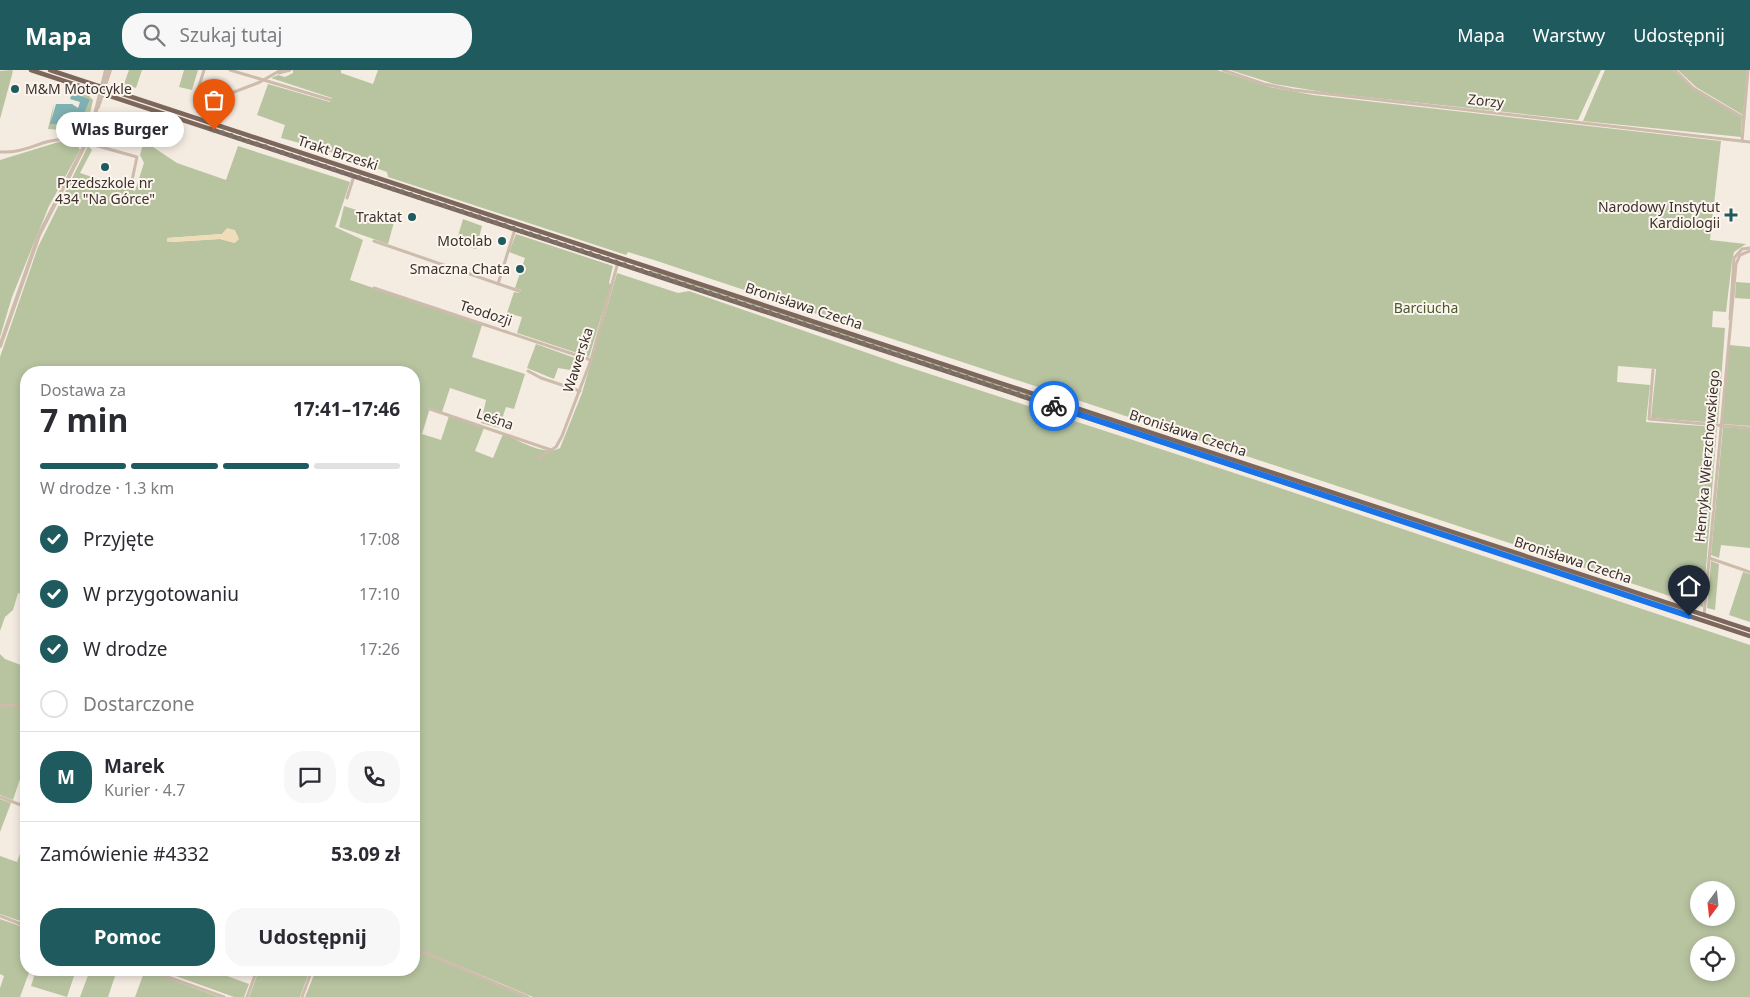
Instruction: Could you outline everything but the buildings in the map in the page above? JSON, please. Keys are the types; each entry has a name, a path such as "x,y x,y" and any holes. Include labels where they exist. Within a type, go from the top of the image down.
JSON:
{"main road":[{"name":"Trakt Brzeski","path":"31,70 516,226"},
{"name":"Trakt Brzeski","path":"50,70 619,260"},
{"name":"Bronisława Czecha","path":"619,260 1703,618 1750,636"},
{"name":"Bronisława Czecha","path":"1703,618 1750,630"}],"street":[{"path":"103,87 106,70"},
{"path":"0,346 39,235 86,143 110,70"},
{"path":"204,70 195,99 195,107 265,80 281,70"},
{"path":"230,70 240,71 331,100"},
{"path":"276,74 290,70"},
{"name":"Zorzy","path":"1223,70 1264,84 1292,90 1750,142"},
{"path":"1675,70 1693,88 1744,118"},
{"path":"1742,141 1748,70"},
{"path":"0,152 19,150 57,139 86,143 137,157 131,185"},
{"path":"347,198 355,175"},
{"path":"498,284 516,226"},
{"path":"374,241 519,291"},
{"name":"Henryka Wierzchowskiego","path":"1703,618 1734,266 1738,252 1750,249"},
{"name":"Wawerska","path":"538,458 559,443 591,360 619,260"},
{"name":"Teodozji","path":"374,288 591,360"},
{"path":"1653,370 1649,419 1750,428"},
{"path":"528,371 541,378 580,391"},
{"name":"Leśna","path":"430,409 551,450"},
{"path":"1709,558 1750,572"},
{"path":"0,706 20,704"},
{"path":"0,797 20,804"},
{"path":"0,916 20,924"},
{"path":"420,951 528,997"},
{"path":"165,976 224,997"},
{"path":"246,997 255,976"},
{"path":"302,997 310,976"}],"green space":[{"path":"129,70 142,70 136,88 124,84"},
{"path":"184,70 198,70 192,90 179,87"},
{"name":"Barciucha","path":"293,70 341,70 341,73 373,84 378,70 1217,70 1270,87 1313,95 1721,141 1710,240 1746,244 1734,252 1726,312 1713,311 1712,327 1725,328 1718,423 1651,418 1656,369 1618,366 1617,382 1650,385 1646,422 1717,427 1703,607 654,260 628,252 626,255 388,177 387,172 322,149 281,138 285,125 257,115 268,84 330,102 332,98 271,78 278,75 285,77 293,73"},
{"path":"1230,70 1601,70 1578,120 1329,93 1274,84"},
{"path":"1605,70 1673,70 1693,89 1742,118 1741,137 1583,121"},
{"path":"1678,70 1747,70 1743,115 1696,87"},
{"path":"0,71 13,71 0,119"},
{"path":"73,91 89,96 93,100 86,131 64,133 62,130 48,129 54,103 51,124 73,126 90,99 72,93"},
{"path":"102,118 118,123 110,147 91,140"},
{"path":"65,140 77,143 80,150 49,206 12,297 0,337 0,160"},
{"path":"143,144 153,147 177,163 226,180 238,146 350,182 335,227 363,240 350,280 482,325 472,357 525,374 514,409 506,407 499,428 481,423 486,400 450,388 442,412 430,408 422,434 441,440 449,416 484,428 475,451 493,458 503,434 539,449 553,450 560,448 582,393 617,273 678,293 689,291 902,365 1265,483 1750,645 1750,997 533,997 420,950 420,366 20,366 20,594 18,593 13,610 5,617 0,631 0,357 38,247 88,146 92,150 80,173 135,191 144,163 140,155","holes":["227,229 235,243 220,239 173,242 167,238 222,234"]},
{"path":"344,206 394,222 388,244 339,227"},
{"path":"463,219 482,226 476,249 456,243"},
{"path":"516,234 613,266 609,283 611,285 589,357 517,333 522,317 507,313 514,292 519,293 521,290 515,288 525,258 509,252"},
{"path":"652,270 1692,613 1691,615 652,272"},
{"path":"1736,282 1750,283 1750,299 1735,298"},
{"path":"536,344 575,358 570,370 558,368 554,379 527,368"},
{"path":"1729,345 1750,347 1750,426 1723,424 1722,422"},
{"path":"1723,427 1750,429 1750,548 1721,545 1719,558 1711,555"},
{"path":"1711,561 1719,564 1715,610 1707,608"},
{"path":"1743,572 1750,574 1750,622 1729,615"},
{"path":"0,654 5,659 20,665 20,779 13,800 0,795"},
{"path":"0,799 11,803 0,832"},
{"path":"20,854 20,921 0,914 0,856 17,862"},
{"path":"0,919 20,926 20,976 28,976 20,997 0,997 0,988 4,976 0,974"},
{"path":"420,952 525,997 305,997 314,976 420,976"},
{"path":"34,976 74,976 67,997 31,986"},
{"path":"88,976 115,976 108,997 80,997"},
{"path":"143,976 161,976 219,997 135,997"},
{"path":"176,976 227,976 249,984 244,997 234,997"},
{"path":"257,976 308,976 300,997 249,997"}],"sand":[{"path":"227,228 235,230 239,239 235,243 220,239 167,242 167,238 222,234"}],"water":[{"path":"72,93 90,99 80,123 73,126 50,124 56,104 72,104 78,108 80,102 70,99"}],"way so far":[{"path":"214,130 1054,406"}],"place":[{"name":"M&M Motocykle","path":"15,89"},
{"name":"Wlas Burger","path":"214,130"},
{"name":"Przedszkole nr 434 \"Na Górce\"","path":"105,167"},
{"name":"Narodowy Instytut Kardiologii","path":"1731,215"},
{"name":"Traktat","path":"412,217"},
{"name":"Motolab","path":"502,241"},
{"name":"Smaczna Chata","path":"520,269"}],"route":[{"path":"1054,406 1689,616"}]}
